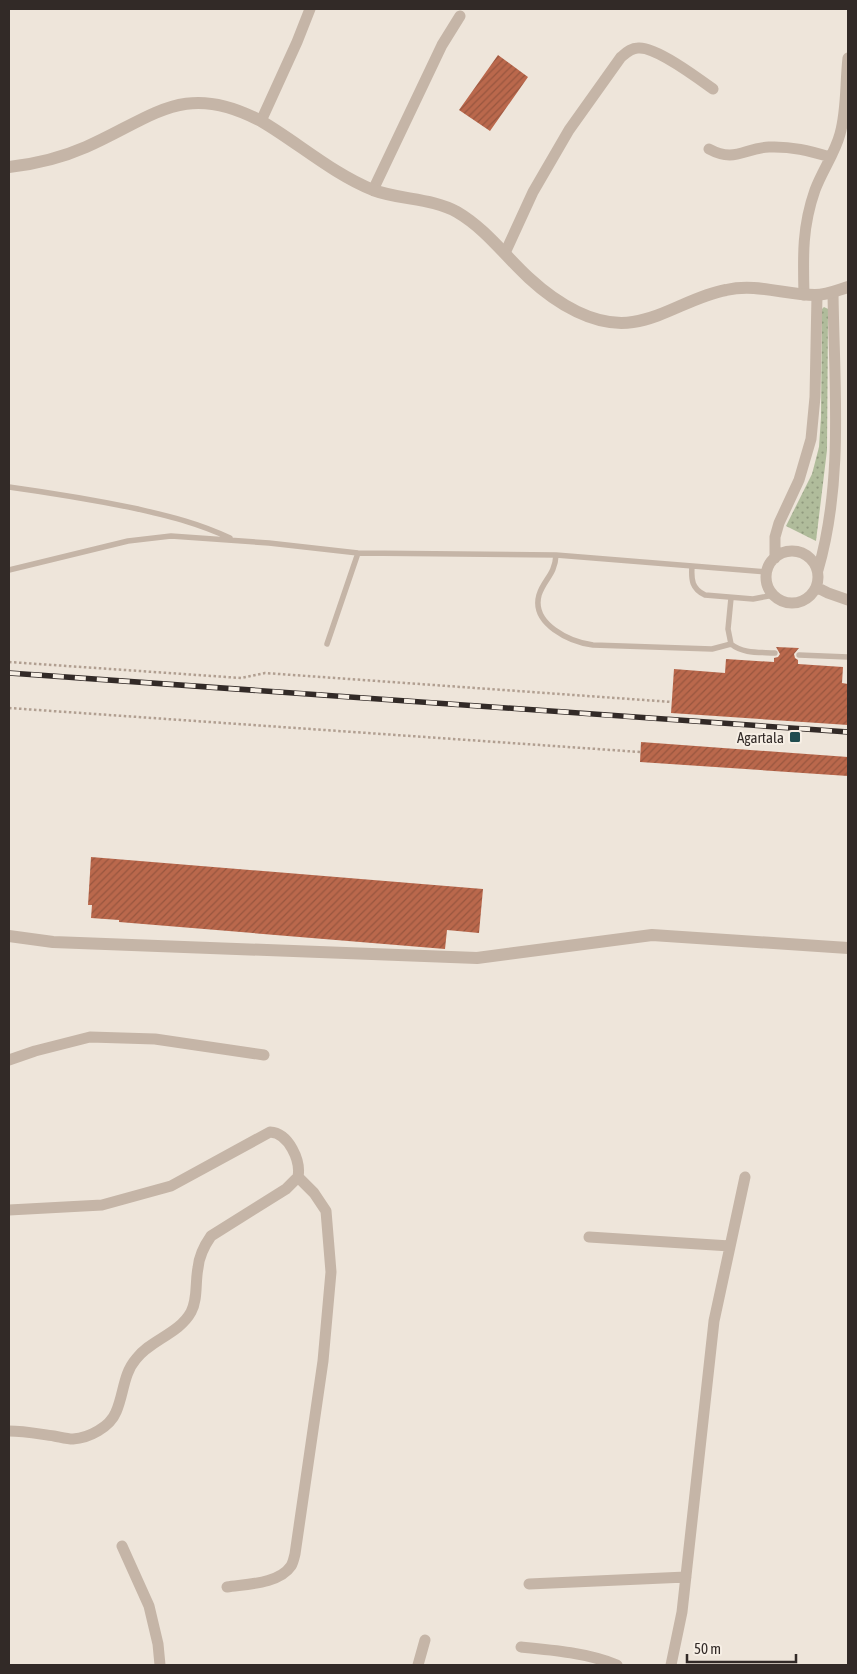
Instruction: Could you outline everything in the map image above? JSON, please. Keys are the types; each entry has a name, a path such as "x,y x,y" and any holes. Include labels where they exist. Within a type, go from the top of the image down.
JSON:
{"street":[{"path":"260,121 297,42 310,9"},
{"path":"373,190 442,45 460,16"},
{"path":"505,253 533,192 569,130 621,57 630,50 638,48 649,50 713,88"},
{"path":"775,558 775,537 779,523 799,480 812,439 815,413 811,295 802,249 805,226 815,190 840,136 844,119 848,58"},
{"path":"9,167 56,158 86,147 155,112 175,105 209,103 246,113 373,190 438,205 454,211 471,221 528,278 548,294 568,308 592,318 611,322 631,323 649,319 725,290 746,287 768,288 811,295 833,292 848,287"},
{"path":"709,149 720,155 731,156 767,147 790,147 805,149 830,157"},
{"path":"818,570 808,555 791,551 782,553 770,564 767,580 774,595 788,603 805,600 816,587 828,528 834,469 833,292"},
{"path":"816,587 848,600"},
{"path":"9,936 52,942 477,958 652,935 848,948"},
{"path":"9,1060 35,1051 90,1037 155,1039 264,1054"},
{"path":"9,1210 102,1205 171,1186 270,1132 278,1133 287,1141 298,1165 298,1177 314,1193 326,1210 331,1272 323,1361 292,1565 279,1576 227,1587"},
{"path":"9,1430 20,1430 73,1439 88,1436 100,1430 112,1419 117,1411 129,1368 137,1356 183,1323 191,1313 196,1297 198,1267 203,1247 211,1236 286,1189 298,1177"},
{"path":"671,1665 682,1612 714,1321 744,1177"},
{"path":"588,1237 730,1246"},
{"path":"122,1546 149,1606 158,1644 160,1665"},
{"path":"529,1584 686,1577"},
{"path":"418,1665 425,1640"},
{"path":"521,1647 578,1654 617,1665"}],"lane":[{"path":"9,487 93,499 186,520 234,540"},
{"path":"9,570 128,541 171,536 358,552 556,555 767,572"},
{"path":"327,644 358,552"},
{"path":"556,555 552,573 542,588 538,606 546,620 560,634 569,639 594,645 712,649 731,644"},
{"path":"692,566 691,578 698,592 716,597 753,599 774,595"},
{"path":"731,598 728,629 731,644 736,649 745,651 775,653"},
{"path":"798,655 848,658"}],"path":[{"path":"9,662 241,678 265,674 672,702"},
{"path":"9,708 640,752"}],"green space":[{"path":"824,307 828,309 827,450 816,541 786,526 812,474 819,447 822,309"}],"building":[{"path":"498,55 528,77 490,131 459,110"},
{"path":"776,647 799,648 794,654 798,664 843,667 842,683 848,684 848,725 671,713 674,669 725,673 726,659 774,662 774,658 780,654"},
{"path":"641,742 848,757 848,776 640,762"},
{"path":"91,857 483,889 479,933 447,930 445,949 119,922 119,920 91,918 92,905 88,905"}],"railway":[{"path":"9,673 848,732"}],"place":[{"name":"Agartala","path":"795,737"}]}
